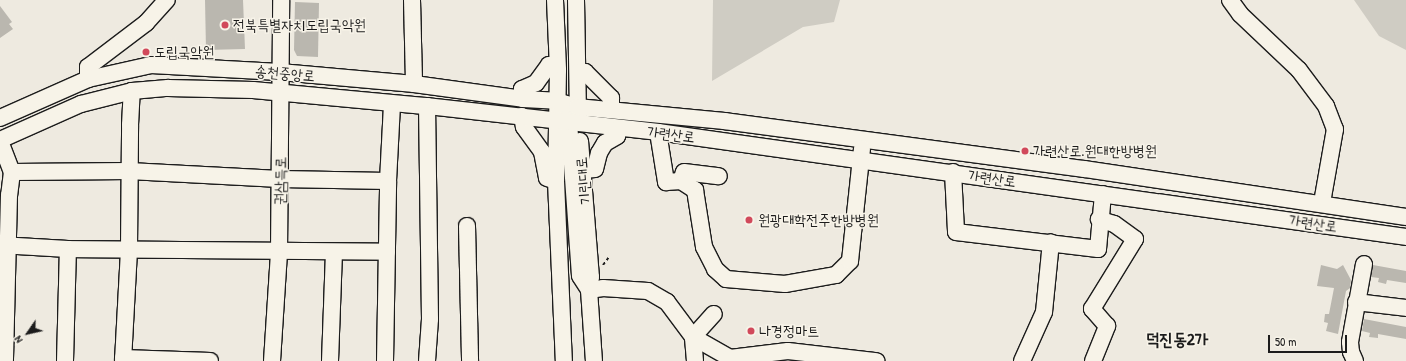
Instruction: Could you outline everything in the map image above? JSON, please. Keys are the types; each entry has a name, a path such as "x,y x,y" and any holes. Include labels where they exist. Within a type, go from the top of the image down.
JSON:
{"street":[{"path":"88,79 88,67 146,23 167,0"},
{"name":"권삼득로","path":"272,361 279,253 282,93 280,72 281,0"},
{"path":"412,0 414,84"},
{"name":"기린대로","path":"555,0 557,64 565,114 583,170 591,277 589,290 594,361"},
{"name":"기린대로","path":"564,361 556,181 565,114 578,72 576,0"},
{"path":"1230,0 1240,14 1299,70 1326,106 1335,129 1322,203"},
{"path":"523,99 522,89 536,83 549,65 557,64"},
{"name":"송천중앙로","path":"0,118 88,79 151,65 280,72 414,84 523,99 565,114"},
{"path":"578,72 586,72 611,98 611,110"},
{"name":"송천중앙로","path":"0,140 81,104 132,91 168,88 282,93 522,116 565,114"},
{"path":"132,91 129,171 129,249 123,359 210,361"},
{"path":"443,108 451,103 565,114 580,276 589,290 603,288 648,291 667,302 693,337 733,359 788,351 876,361"},
{"path":"385,361 388,181 392,104"},
{"path":"427,106 430,319 427,361"},
{"name":"가련산로","path":"565,114 611,110 863,139 1322,203 1406,217"},
{"name":"가련산로","path":"565,114 618,128 861,159 1406,237"},
{"path":"522,116 524,127 542,152 547,178 556,181"},
{"path":"583,170 595,169 599,153 605,143 617,136 618,128"},
{"path":"658,132 666,182 681,181 695,190 704,247 715,269 726,279 785,284 836,275 850,261 863,139"},
{"path":"0,140 12,172 8,194 4,245 5,361"},
{"path":"12,172 129,171 280,179 388,181"},
{"path":"681,181 684,172 719,176"},
{"path":"953,172 956,232 1051,242 1098,249 1103,194"},
{"path":"1093,361 1107,326 1092,309 1136,239 1114,224 1100,219"},
{"path":"467,226 470,361"},
{"path":"1022,361 1044,312 1051,242"},
{"path":"4,245 68,249 279,253 387,252"},
{"path":"65,361 68,249"},
{"path":"330,361 334,252"},
{"path":"1355,361 1350,342 1364,264"},
{"path":"1356,302 1406,308"},
{"path":"695,361 693,337 714,314"}],"shaded area":[{"path":"713,0 840,0 834,22 803,27 712,81"},
{"path":"1354,0 1406,0 1406,50 1379,36"}],"building":[{"name":"전북특별자치도립국악원","path":"205,0 243,0 245,49 206,50"},
{"path":"295,2 319,3 318,57 297,56 294,50"},
{"path":"0,6 12,22 9,24 13,29 0,38"},
{"path":"1321,265 1337,269 1343,265 1351,280 1350,288 1346,291 1338,334 1326,331 1328,323 1324,322 1325,314 1329,314 1334,288 1317,286"},
{"path":"1373,265 1406,271 1406,283 1387,280 1386,284 1378,282 1379,278 1371,277"},
{"path":"1364,319 1406,327 1406,339 1378,334 1378,338 1369,337 1370,333 1362,331"}],"place":[{"name":"전북특별자치도립국악원","path":"225,25"},
{"name":"도립국악원","path":"146,52"},
{"name":"가련산로.원대한방병원","path":"1025,151"},
{"name":"원광대학전주한방병원","path":"749,220"},
{"name":"나경정마트","path":"751,331"}],"district":[{"name":"덕진동2가","path":"1177,339"}]}
